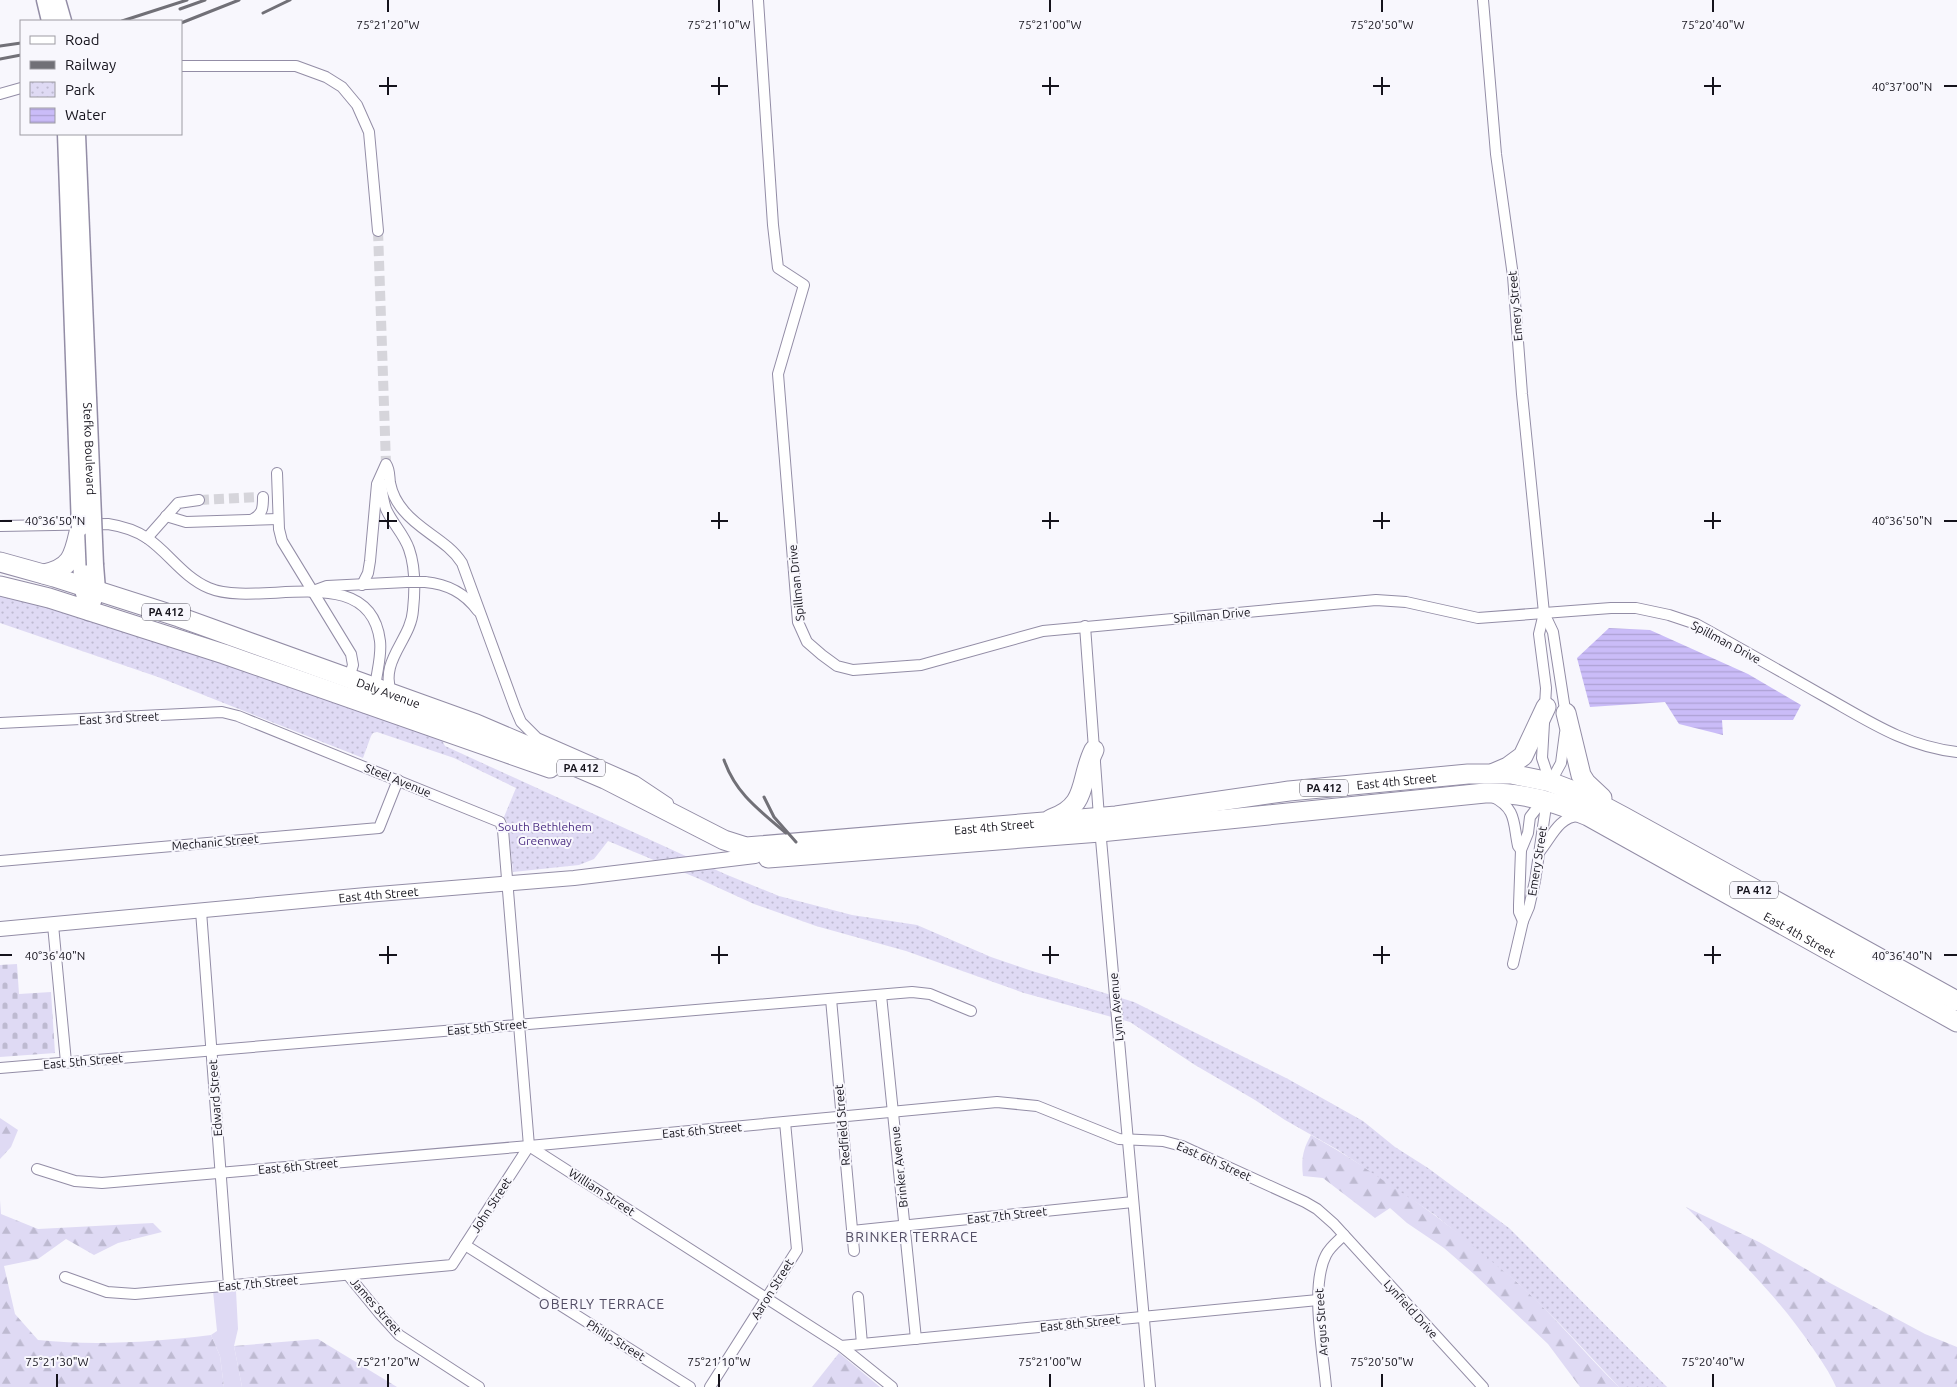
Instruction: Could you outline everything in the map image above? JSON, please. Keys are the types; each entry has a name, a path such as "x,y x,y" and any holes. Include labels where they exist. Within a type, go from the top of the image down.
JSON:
{"highway":[{"path":"44,574 81,565 76,545 80,528"},
{"name":"Daly Avenue","path":"0,562 90,588 178,617 349,678 383,697 413,720 567,775 631,804 722,850 738,855 761,851"},
{"name":"Daly Avenue","path":"0,586 44,597 324,688 383,697 476,724 605,779 734,844 752,847 761,851"},
{"path":"1492,773 1508,767 1523,756 1546,706"},
{"path":"1566,713 1581,775 1591,788 1624,817"},
{"path":"1039,823 1065,814 1073,806 1083,787 1088,762 1094,750"},
{"name":"East 4th Street","path":"761,851 769,858 807,849 1039,823 1100,824 1289,791 1468,774 1511,774 1550,782 1579,793 1957,1001"},
{"name":"East 4th Street","path":"761,851 787,844 828,854 1100,824 1485,793 1544,800 1588,816 1957,1022"}],"main road":[{"path":"45,0 50,20"},
{"path":"57,0 63,20"},
{"name":"Stefko Boulevard","path":"66,135 80,528"},
{"name":"Stefko Boulevard","path":"77,135 81,565 90,588 89,612"},
{"name":"East 4th Street","path":"0,930 645,870 709,863 761,851"}],"street":[{"name":"Spillman Drive","path":"758,0 773,225 778,268 804,285 778,374 798,622 808,642 837,666 854,670 901,668 921,665 1043,631 1376,600 1406,602 1478,618 1625,607 1647,610 1683,619 1710,632 1901,738 1931,748 1957,752"},
{"name":"Emery Street","path":"1483,0 1496,154 1513,276 1522,394 1544,613 1539,634 1546,688 1542,758 1550,782"},
{"path":"182,66 296,66 326,77 342,87 357,105 370,132 378,231"},
{"path":"0,94 20,88"},
{"path":"362,584 368,573 370,561 377,484 386,469"},
{"path":"386,469 394,495 405,513 454,553 462,563 521,722 537,738 635,780 698,827"},
{"path":"383,697 391,663 413,616 412,564 406,542 385,505 381,484 386,469"},
{"path":"260,497 270,488 277,476 278,518 282,541 352,654 353,665 349,678 343,685 324,688"},
{"path":"260,497 278,496"},
{"path":"253,520 261,512 260,497"},
{"path":"147,538 178,503 199,500"},
{"path":"166,516 186,522 278,518"},
{"path":"0,526 108,524 126,528 147,538 197,581 216,591 243,594 312,591 348,597 363,607 373,619 378,631 383,697"},
{"path":"312,591 327,586 362,584 425,582 444,585 465,596 475,607 484,623"},
{"name":"Emery Street","path":"1523,921 1519,912 1521,850 1528,833 1530,817 1544,800 1550,782 1561,764 1565,744 1566,713 1553,632 1544,613"},
{"name":"Lynn Avenue","path":"1085,626 1127,1141 1150,1387"},
{"name":"East 3rd Street","path":"0,723 222,712 238,716"},
{"name":"Steel Avenue","path":"238,716 500,822 503,830 508,882"},
{"name":"Mechanic Street","path":"0,860 379,828 398,780"},
{"path":"1485,793 1508,807 1521,850"},
{"name":"Emery Street","path":"1513,964 1523,921 1529,907 1545,813 1544,800"},
{"path":"1539,852 1564,820 1576,815 1588,816"},
{"path":"508,882 530,1146"},
{"name":"Edward Street","path":"201,911 229,1286"},
{"path":"53,925 66,1062"},
{"name":"East 5th Street","path":"0,1068 912,992 926,993 971,1011"},
{"name":"Brinker Avenue","path":"881,994 916,1339"},
{"name":"Redfield Street","path":"831,999 854,1251"},
{"name":"East 6th Street","path":"36,1169 70,1179 93,1183 530,1146 997,1102 1022,1104 1049,1110 1111,1137 1127,1141 1157,1141 1182,1146 1305,1202 1322,1213 1342,1233"},
{"name":"Aaron Street","path":"710,1387 797,1250 785,1122"},
{"name":"John Street","path":"452,1265 530,1146"},
{"name":"William Street","path":"530,1146 841,1346 892,1387"},
{"name":"East 7th Street","path":"852,1231 1133,1202"},
{"name":"Argus Street","path":"1326,1387 1318,1300 1319,1276 1324,1258 1342,1233"},
{"name":"Lynfield Drive","path":"1342,1233 1483,1387"},
{"name":"Philip Street","path":"466,1245 690,1387"},
{"name":"East 7th Street","path":"65,1277 107,1292 126,1294 452,1265"},
{"name":"James Street","path":"348,1274 399,1335 479,1387"},
{"path":"858,1297 862,1344"},
{"name":"East 8th Street","path":"841,1346 1318,1300"}],"green space":[{"name":"South Bethlehem Greenway","path":"0,594 54,605 441,738 445,746 725,874 779,896 852,915 917,925 991,957 1134,1002 1288,1079 1363,1121 1395,1147 1428,1168 1509,1228 1667,1387 1619,1387 1559,1323 1518,1283 1435,1215 1338,1150 1195,1065 1130,1022 1024,993 906,951 816,926 754,904 608,841 594,859 579,865 513,872 508,824 504,817 516,788 454,758 377,732 371,736 363,758 158,677 0,623"},
{"path":"17,964 19,994 51,992 55,1053 0,1057 0,965"},
{"path":"0,1118 18,1130 11,1147 0,1159"},
{"path":"1311,1135 1366,1168 1419,1204 1494,1262 1557,1321 1619,1387 1580,1387 1548,1344 1474,1274 1444,1248 1407,1223 1390,1208 1375,1218 1323,1178 1303,1176 1303,1154"},
{"path":"0,1200 1,1214 38,1229 153,1223 162,1232 118,1243 94,1255 66,1239 38,1259 4,1266 15,1314 38,1340 81,1343 124,1342 168,1340 211,1335 220,1356 224,1387 0,1387"},
{"path":"1686,1207 1759,1242 1925,1334 1957,1347 1957,1387 1836,1387 1819,1357 1769,1291"},
{"path":"213,1291 236,1291 238,1329 234,1346 242,1387 224,1387 220,1356 211,1335 217,1331"},
{"path":"318,1339 397,1387 242,1387 234,1346"},
{"path":"839,1353 880,1387 812,1387"}],"water":[{"path":"1609,628 1650,630 1748,674 1801,705 1793,720 1722,720 1723,735 1679,724 1665,702 1590,707 1577,658"}],"tunnel":[{"path":"378,231 386,464"},
{"path":"199,500 258,497"}],"railway":[{"path":"125,20 187,0"},
{"path":"180,9 205,0"},
{"path":"182,23 239,0"},
{"path":"263,13 290,0"},
{"path":"0,46 20,43"},
{"path":"0,59 20,55"},
{"path":"724,760 735,783 749,801 786,833"},
{"path":"764,797 774,817 796,842"}],"district":[{"name":"BRINKER TERRACE","path":"912,1237"},
{"name":"OBERLY TERRACE","path":"602,1304"}]}
